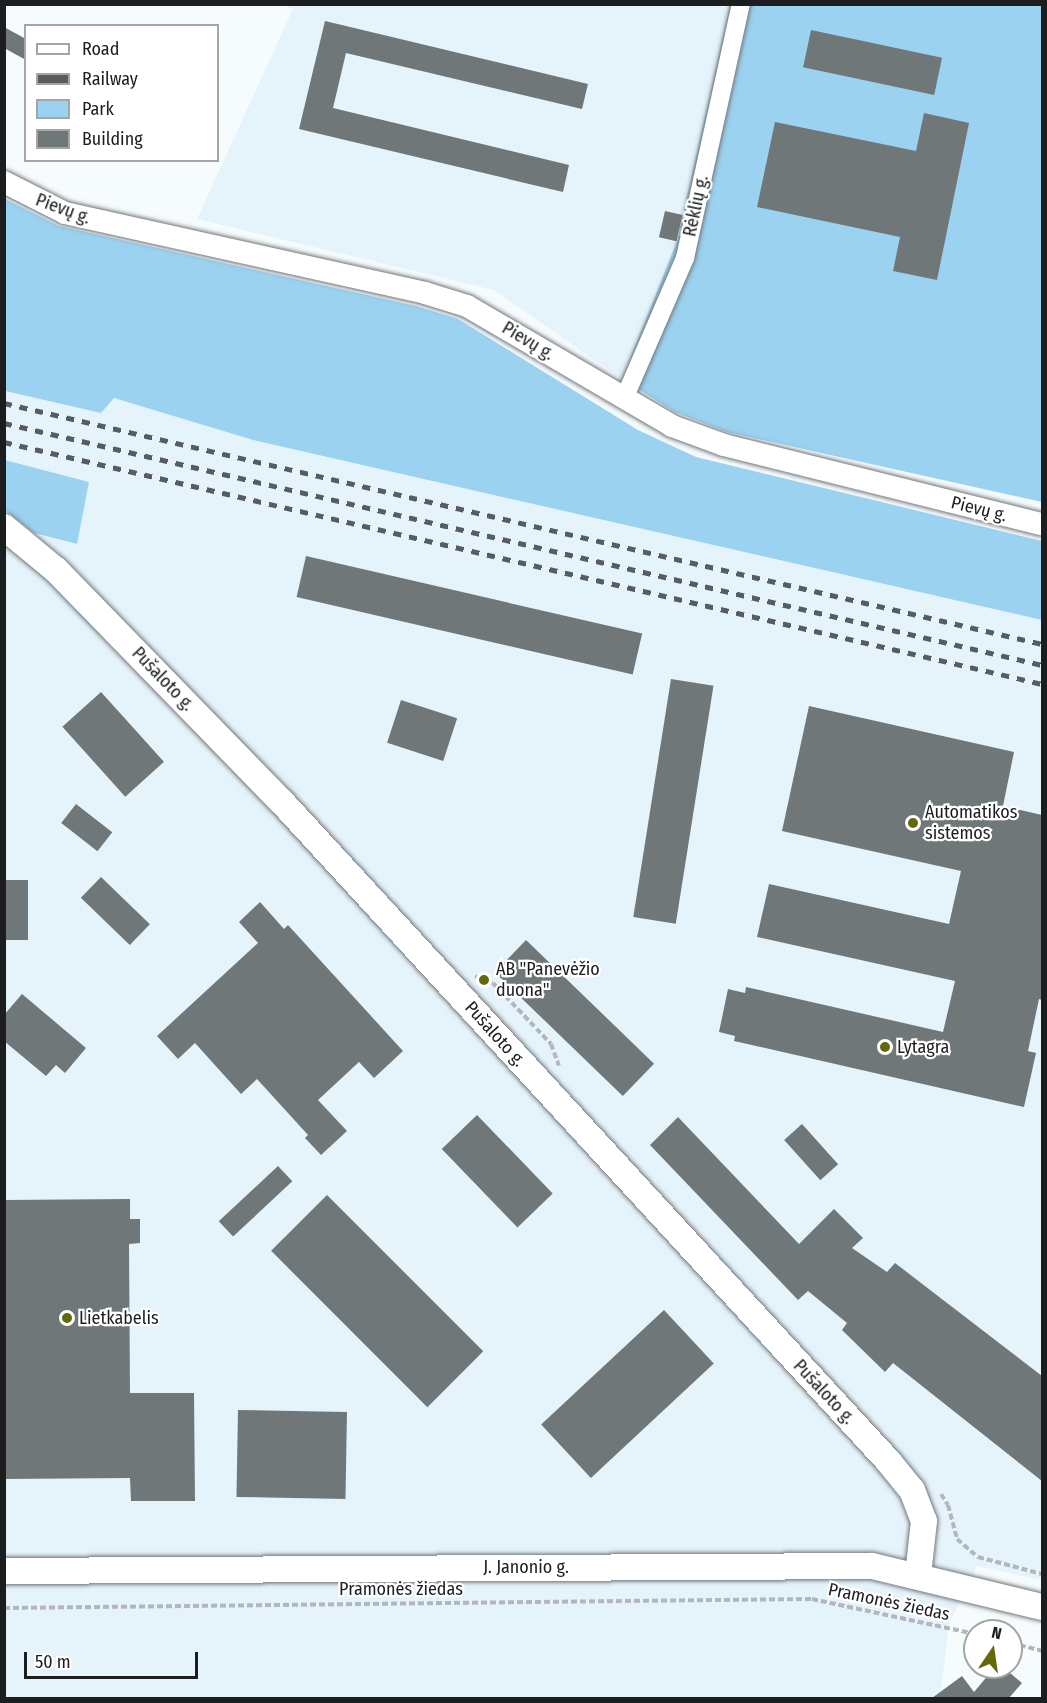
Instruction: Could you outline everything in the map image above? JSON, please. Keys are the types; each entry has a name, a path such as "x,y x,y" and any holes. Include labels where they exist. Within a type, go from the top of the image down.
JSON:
{"main road":[{"name":"Pušaloto g.","path":"4,527 56,570 281,801 889,1462 912,1491 924,1521 918,1575"},
{"name":"J. Janonio g.","path":"4,1571 840,1565 918,1575 1042,1606"}],"street":[{"name":"Rėklių g.","path":"624,399 685,258 741,4"},
{"name":"Pievų g.","path":"4,182 65,213 425,293 467,306 672,426 724,445 1042,524"}],"path":[{"name":"Pramonės žiedas","path":"4,1608 812,1599 963,1631"},
{"path":"1023,1646 1042,1651"}],"shaded area":[{"path":"284,5 730,5 677,241 622,379 494,290 197,219 293,9"},
{"path":"5,391 101,413 114,398 253,440 1042,620 1042,1580 977,1566 949,1624 940,1698 5,1698 4,526 76,544 89,482 5,460"}],"green space":[{"path":"730,5 1042,5 1042,502 727,432 675,412 622,379 677,241"},
{"path":"5,199 59,226 416,306 458,319 638,430 696,457 1042,541 1042,620 253,440 114,398 101,413 5,391"},
{"path":"5,460 89,482 77,544 34,533 5,510"}],"building":[{"path":"325,21 588,84 582,109 346,53 333,108 569,165 563,192 299,129"},
{"path":"4,27 24,38 24,59 4,48"},
{"path":"811,30 942,58 934,95 803,67"},
{"path":"924,113 969,123 937,280 893,271 900,237 757,207 775,122 916,151"},
{"path":"665,211 683,215 676,241 659,237"},
{"path":"306,556 642,634 633,675 297,597"},
{"path":"671,679 713,686 676,924 633,917"},
{"path":"101,692 164,762 125,797 62,727"},
{"path":"401,700 457,718 443,761 387,743"},
{"path":"809,706 1014,752 1003,806 1042,815 1042,1000 1039,999 1028,1051 1036,1053 1024,1107 734,1041 735,1036 719,1032 728,989 745,993 746,987 943,1032 955,981 757,937 769,884 949,924 961,871 782,831"},
{"path":"76,804 112,832 97,851 61,823"},
{"path":"101,877 150,924 130,945 81,898"},
{"path":"4,880 28,880 28,940 4,940"},
{"path":"260,902 284,929 288,925 403,1051 374,1078 359,1062 318,1100 347,1131 321,1155 305,1138 308,1135 257,1079 241,1094 195,1043 178,1059 157,1036 258,943 239,922"},
{"path":"526,940 654,1064 623,1096 495,972"},
{"path":"22,994 86,1048 65,1073 56,1065 46,1076 4,1041 4,1015"},
{"path":"477,1115 553,1193 517,1227 442,1149"},
{"path":"678,1117 799,1244 834,1209 863,1238 852,1248 887,1272 895,1263 1042,1376 1042,1481 893,1363 885,1372 842,1330 847,1323 808,1291 798,1300 650,1145"},
{"path":"802,1124 838,1164 820,1180 784,1140"},
{"path":"278,1166 292,1181 233,1237 219,1221"},
{"path":"327,1195 483,1351 427,1407 271,1251"},
{"name":"Lietkabelis","path":"130,1199 130,1219 140,1219 140,1243 129,1244 130,1393 194,1393 195,1501 131,1501 130,1478 4,1479 4,1200"},
{"path":"664,1310 714,1363 591,1478 541,1425"},
{"path":"238,1410 347,1412 345,1499 236,1497"},
{"path":"962,1676 974,1692 985,1679 1017,1679 1022,1683 1009,1698 932,1698"}],"railway":[{"path":"4,403 1042,644"},
{"path":"4,423 1042,665"},
{"path":"4,442 1042,684"}],"place":[{"name":"Automatikos sistemos","path":"913,823"},
{"name":"AB \"Panevėžio duona\"","path":"484,980"},
{"name":"Lytagra","path":"885,1047"},
{"name":"Lietkabelis","path":"67,1318"}]}
